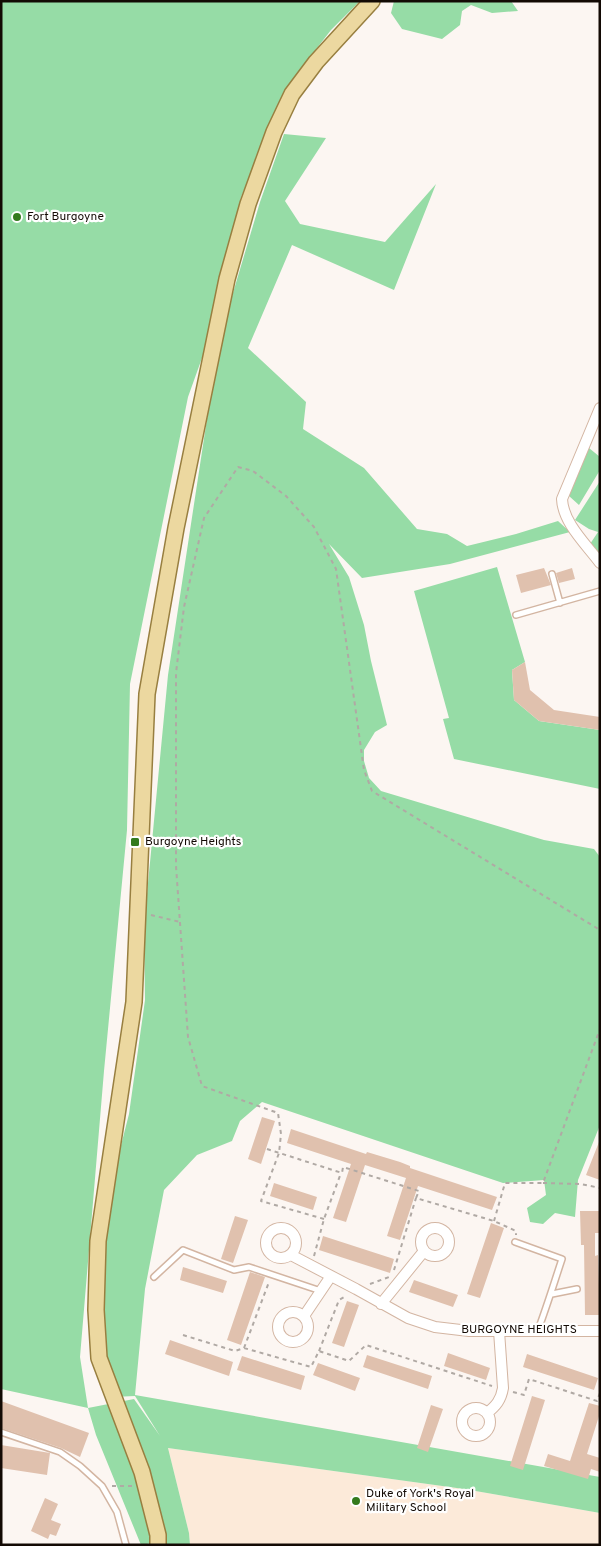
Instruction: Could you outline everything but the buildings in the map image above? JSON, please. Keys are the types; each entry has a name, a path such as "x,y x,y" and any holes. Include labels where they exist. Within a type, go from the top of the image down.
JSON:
{"main road":[{"path":"158,1545 158,1535 146,1486 99,1358 96,1310 98,1241 134,1002 147,694 176,528 227,279 248,204 274,132 292,94 316,62 372,1"}],"street":[{"path":"600,408 562,499 566,514 600,563"},
{"path":"381,1304 424,1251"},
{"name":"BURGOYNE HEIGHTS","path":"291,1255 408,1318 436,1327 469,1331 600,1331"},
{"path":"304,1316 331,1276"},
{"path":"487,1414 496,1407 503,1388 499,1331"}],"lane":[{"path":"552,574 560,602"},
{"path":"516,615 600,591"},
{"path":"515,1242 562,1259 553,1284 552,1294 538,1330"},
{"path":"154,1278 183,1250 234,1270 249,1266 321,1291"},
{"path":"552,1294 577,1289"},
{"path":"1,1432 60,1452 80,1466 102,1486 117,1512 126,1545"}],"path":[{"path":"324,1219 261,1201 279,1153 281,1134 278,1112 202,1086 188,1037 176,866 176,672 184,607 204,518 238,467 252,471 286,496 314,527 336,569 364,770 372,791 600,930"},
{"path":"138,912 180,922"},
{"path":"543,1183 600,1029"},
{"path":"266,1149 342,1172"},
{"path":"183,1335 235,1351 244,1348 311,1367 339,1300 356,1289 392,1276 419,1191 343,1167 324,1219 311,1266"},
{"path":"494,1221 505,1183 581,1184 600,1188"},
{"path":"416,1198 494,1221 516,1231 515,1242"},
{"path":"244,1348 272,1274"},
{"path":"319,1351 350,1361 366,1345 474,1381 524,1395 529,1379 597,1401 600,1393"},
{"path":"102,1486 146,1486"}],"shaded area":[{"name":"Duke of York's Royal Military School","path":"168,1448 464,1489 600,1513 600,1545 190,1545 189,1533"}],"green space":[{"path":"1,1 360,1 331,30 310,57 284,97 241,197 207,344 188,397 130,684 127,830 104,1071 80,1357 88,1408 1,1389"},
{"path":"394,1 511,1 518,11 492,13 471,5 462,11 460,25 442,39 402,29 391,13"},
{"path":"284,134 326,138 285,201 300,224 385,242 436,184 394,290 292,245 248,348 306,402 303,429 364,468 417,529 447,534 467,546 558,521 570,532 450,564 362,578 329,544 349,577 364,625 387,725 375,732 364,750 364,761 369,778 381,791 544,840 594,849 600,857 600,1125 578,1180 575,1217 555,1213 543,1224 530,1222 527,1208 546,1195 544,1180 503,1183 262,1102 240,1121 232,1141 197,1155 164,1190 145,1289 135,1395 600,1477 600,1513 464,1489 168,1448 189,1533 190,1545 158,1545 158,1542 141,1545 96,1435 88,1408 134,1399 160,1436 135,1396 113,1397 98,1354 99,1232 129,1114 145,1000 144,925 168,675 219,340 260,202"},
{"path":"589,448 600,457 600,470 579,505 569,496"},
{"path":"600,481 600,563 588,547 598,532 589,529 575,520"},
{"path":"497,567 525,662 512,670 514,700 539,721 600,730 600,789 454,759 443,719 449,718 414,591"}],"place":[{"name":"Fort Burgoyne","path":"17,217"},
{"name":"Burgoyne Heights","path":"135,842"},
{"name":"Duke of York's Royal Military School","path":"356,1501"}]}
